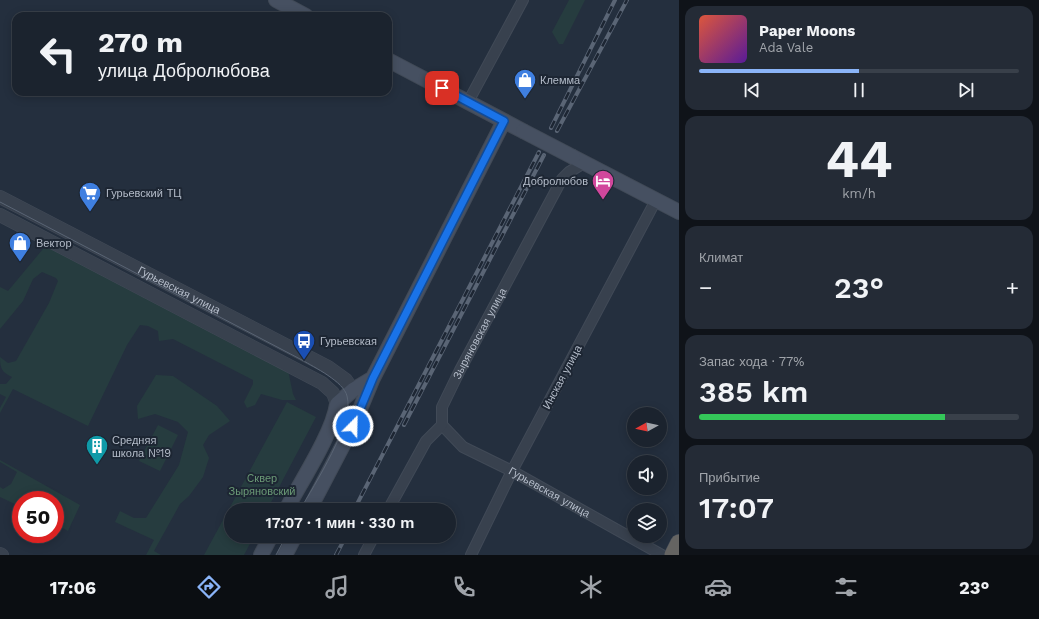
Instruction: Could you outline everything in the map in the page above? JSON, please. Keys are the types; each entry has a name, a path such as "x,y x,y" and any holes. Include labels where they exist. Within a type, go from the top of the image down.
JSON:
{"highway":[{"path":"673,555 679,543"}],"main road":[{"path":"276,0 298,12"},
{"path":"392,62 679,212"},
{"path":"313,503 353,426 373,378 504,121"},
{"path":"290,503 325,438 336,413 336,404 353,390 373,378"},
{"path":"353,390 355,402 353,426"},
{"path":"261,555 267,543"},
{"path":"285,555 291,543"}],"street":[{"path":"468,102 523,0"},
{"name":"Зыряновская улица","path":"442,425 442,408 460,370 558,186 578,160"},
{"name":"Гурьевская улица","path":"0,197 328,367 346,380 353,390"},
{"name":"Инская улица","path":"471,555 512,471 656,200"},
{"name":"Гурьевская улица","path":"0,215 322,383 333,392 336,404"},
{"path":"392,503 426,441 442,425"},
{"name":"Гурьевская улица","path":"442,425 463,447 512,471 662,555"},
{"path":"364,555 370,543"}],"green space":[{"path":"569,0 585,0 563,44 559,44 552,32"},
{"path":"50,247 288,370 293,394 296,400 282,400 261,394 255,405 247,408 244,402 253,384 253,380 173,339 159,341 158,331 148,326 140,325 127,345 88,426 13,389 0,413 0,408 6,397 0,394 0,384 6,384 12,377 2,370 0,357 8,363 16,361 49,303 58,281 56,278 42,272 33,279 23,301 0,329 0,287 8,291 43,249"},
{"path":"156,375 173,376 217,406 230,421 209,435 203,445 209,458 203,477 189,496 180,504 154,551 161,555 146,555 154,540 115,522 120,511 134,518 146,518 179,465 188,432 178,422 155,414 138,419 137,406"},
{"name":"Cквер Зыряновский","path":"287,402 316,417 271,503 232,503"},
{"path":"158,425 178,435 160,471 139,461"},
{"path":"0,460 55,491 12,491 12,503 0,497 0,487 3,489 11,484 17,472 0,462"},
{"path":"64,496 80,505 68,531 64,529"},
{"name":"Cквер Зыряновский","path":"224,518 224,543 250,543 244,555 204,555"}],"tram line":[{"path":"0,202 302,360 335,380 345,391 347,396 348,407 345,421 332,453 304,503"},
{"path":"276,555 282,543"}],"railway":[{"path":"551,128 615,0"},
{"path":"557,131 627,0"},
{"path":"358,503 539,152"},
{"path":"404,425 544,155"},
{"path":"336,555 342,543"}],"place":[{"name":"Клемма","path":"525,100"},
{"name":"Добролюбов","path":"603,200"},
{"name":"Гурьевский ТЦ","path":"90,212"},
{"name":"Вектор","path":"20,262"},
{"name":"Гурьевская","path":"304,360"},
{"name":"Средняя школа №19","path":"97,466"}],"route":[{"path":"353,426 373,378 504,121 442,88"}]}
